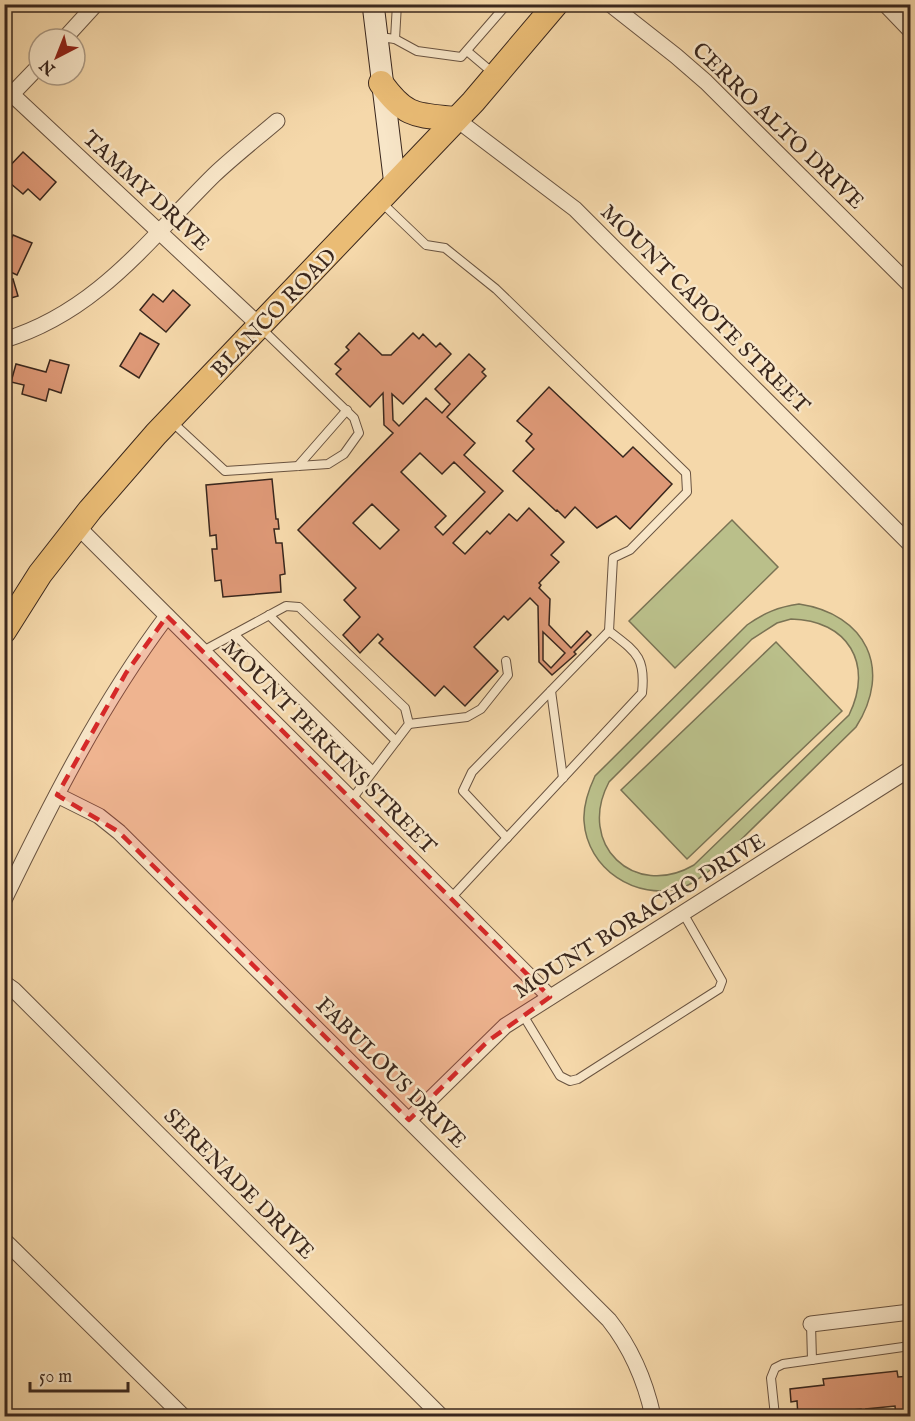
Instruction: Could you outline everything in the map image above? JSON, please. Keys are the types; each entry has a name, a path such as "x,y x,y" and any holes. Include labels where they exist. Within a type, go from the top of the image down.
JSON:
{"main road":[{"name":"BLANCO ROAD","path":"4,631 40,574 77,526 170,420 497,76 556,4"},
{"path":"381,83 393,99 416,115 456,119"}],"street":[{"path":"75,27 96,4"},
{"path":"373,4 386,38 381,83 387,193"},
{"name":"CERRO ALTO DRIVE","path":"610,4 706,82 910,285"},
{"path":"885,4 910,30"},
{"path":"8,91 27,76"},
{"name":"TAMMY DRIVE","path":"8,91 258,325"},
{"name":"MOUNT CAPOTE STREET","path":"456,119 575,208 910,544"},
{"path":"4,340 57,317 111,280 215,174 277,121"},
{"name":"MOUNT PERKINS STREET","path":"77,526 550,997"},
{"path":"4,900 94,726 121,682 167,616"},
{"name":"MOUNT BORACHO DRIVE","path":"409,1120 488,1041 523,1015 910,769"},
{"name":"FABULOUS DRIVE","path":"57,795 99,816 119,832 609,1320 629,1347 639,1368 652,1416"},
{"name":"SERENADE DRIVE","path":"4,983 14,990 441,1416"},
{"path":"4,1240 183,1416"},
{"path":"811,1324 910,1312"}],"lane":[{"path":"397,4 386,38 417,51 462,57 507,4"},
{"path":"467,51 497,76"},
{"path":"387,193 426,245 445,248 496,289 686,473 687,492 630,550 614,558 609,632 472,772 463,791 507,838"},
{"path":"170,420 225,471 328,464 344,454 359,433 354,418 258,325"},
{"path":"298,466 347,410"},
{"path":"203,651 286,606 299,607 405,708 409,724"},
{"path":"269,615 396,741"},
{"path":"451,898 642,693 644,674 640,661 628,646 609,632"},
{"path":"234,634 373,771"},
{"path":"352,799 409,724 466,717 481,709 508,675 506,661"},
{"path":"550,692 562,778"},
{"path":"523,1015 560,1076 570,1081 719,989 722,981 683,913"},
{"path":"811,1324 812,1360"},
{"path":"775,1416 771,1378 775,1368 783,1364 910,1346"}],"highlighted area":[{"path":"167,616 550,997 488,1041 409,1120 119,832 57,795 126,673"}],"green space":[{"path":"732,520 778,567 675,668 629,621"},
{"path":"799,604 822,610 841,619 856,632 866,648 872,665 872,685 867,705 856,727 709,871 693,883 664,891 647,890 617,877 604,867 594,854 587,838 584,809 595,776 747,625 772,611","holes":["791,619 811,621 828,627 841,636 851,648 857,662 856,696 849,715 694,865 672,874 651,876 632,870 617,860 606,845 600,826 601,805 609,782 752,639 777,623"]},
{"path":"776,642 842,711 687,859 621,790"}],"building":[{"path":"23,152 56,182 40,200 28,189 23,194 4,178 4,172"},
{"path":"13,235 32,243 17,275 4,269 6,256 4,245 8,246"},
{"path":"13,279 18,296 4,300 4,282"},
{"path":"173,290 190,305 166,332 140,310 153,294 163,302"},
{"path":"140,333 159,344 139,378 120,366"},
{"path":"359,333 382,355 391,355 413,333 419,339 423,334 436,347 440,343 451,354 403,404 392,394 393,420 399,426 426,398 442,413 450,404 435,389 469,354 485,369 482,372 486,376 447,417 475,443 464,455 503,491 453,543 465,554 487,531 490,534 509,514 517,521 529,508 564,542 551,555 559,562 539,583 541,585 539,588 550,599 549,625 571,648 587,631 591,635 574,652 576,654 552,675 539,662 538,606 530,598 508,620 504,616 474,647 498,671 465,706 444,686 435,696 379,643 383,639 378,634 360,653 343,635 360,617 344,600 356,588 298,530 393,433 384,425 383,393 370,407 336,374 341,369 335,364 349,350 346,347","holes":["420,453 442,474 454,462 485,492 443,535 435,527 446,516 401,472","372,504 399,530 380,549 353,523","543,632 565,653 551,668 543,660"]},
{"path":"50,360 69,365 61,393 49,389 46,401 22,394 24,385 11,382 16,364 46,372"},
{"path":"549,387 623,457 633,447 672,484 630,529 616,516 597,528 575,507 565,518 513,471 534,449 526,441 532,434 517,421"},
{"path":"272,479 279,529 274,529 276,543 282,543 285,574 280,575 281,592 223,597 221,580 215,581 212,549 217,549 216,535 210,536 206,485"},
{"path":"897,1371 898,1377 910,1376 910,1416 896,1416 895,1406 866,1409 867,1412 861,1412 861,1409 832,1412 833,1416 798,1416 797,1401 791,1402 790,1389 824,1385 823,1379"}]}
